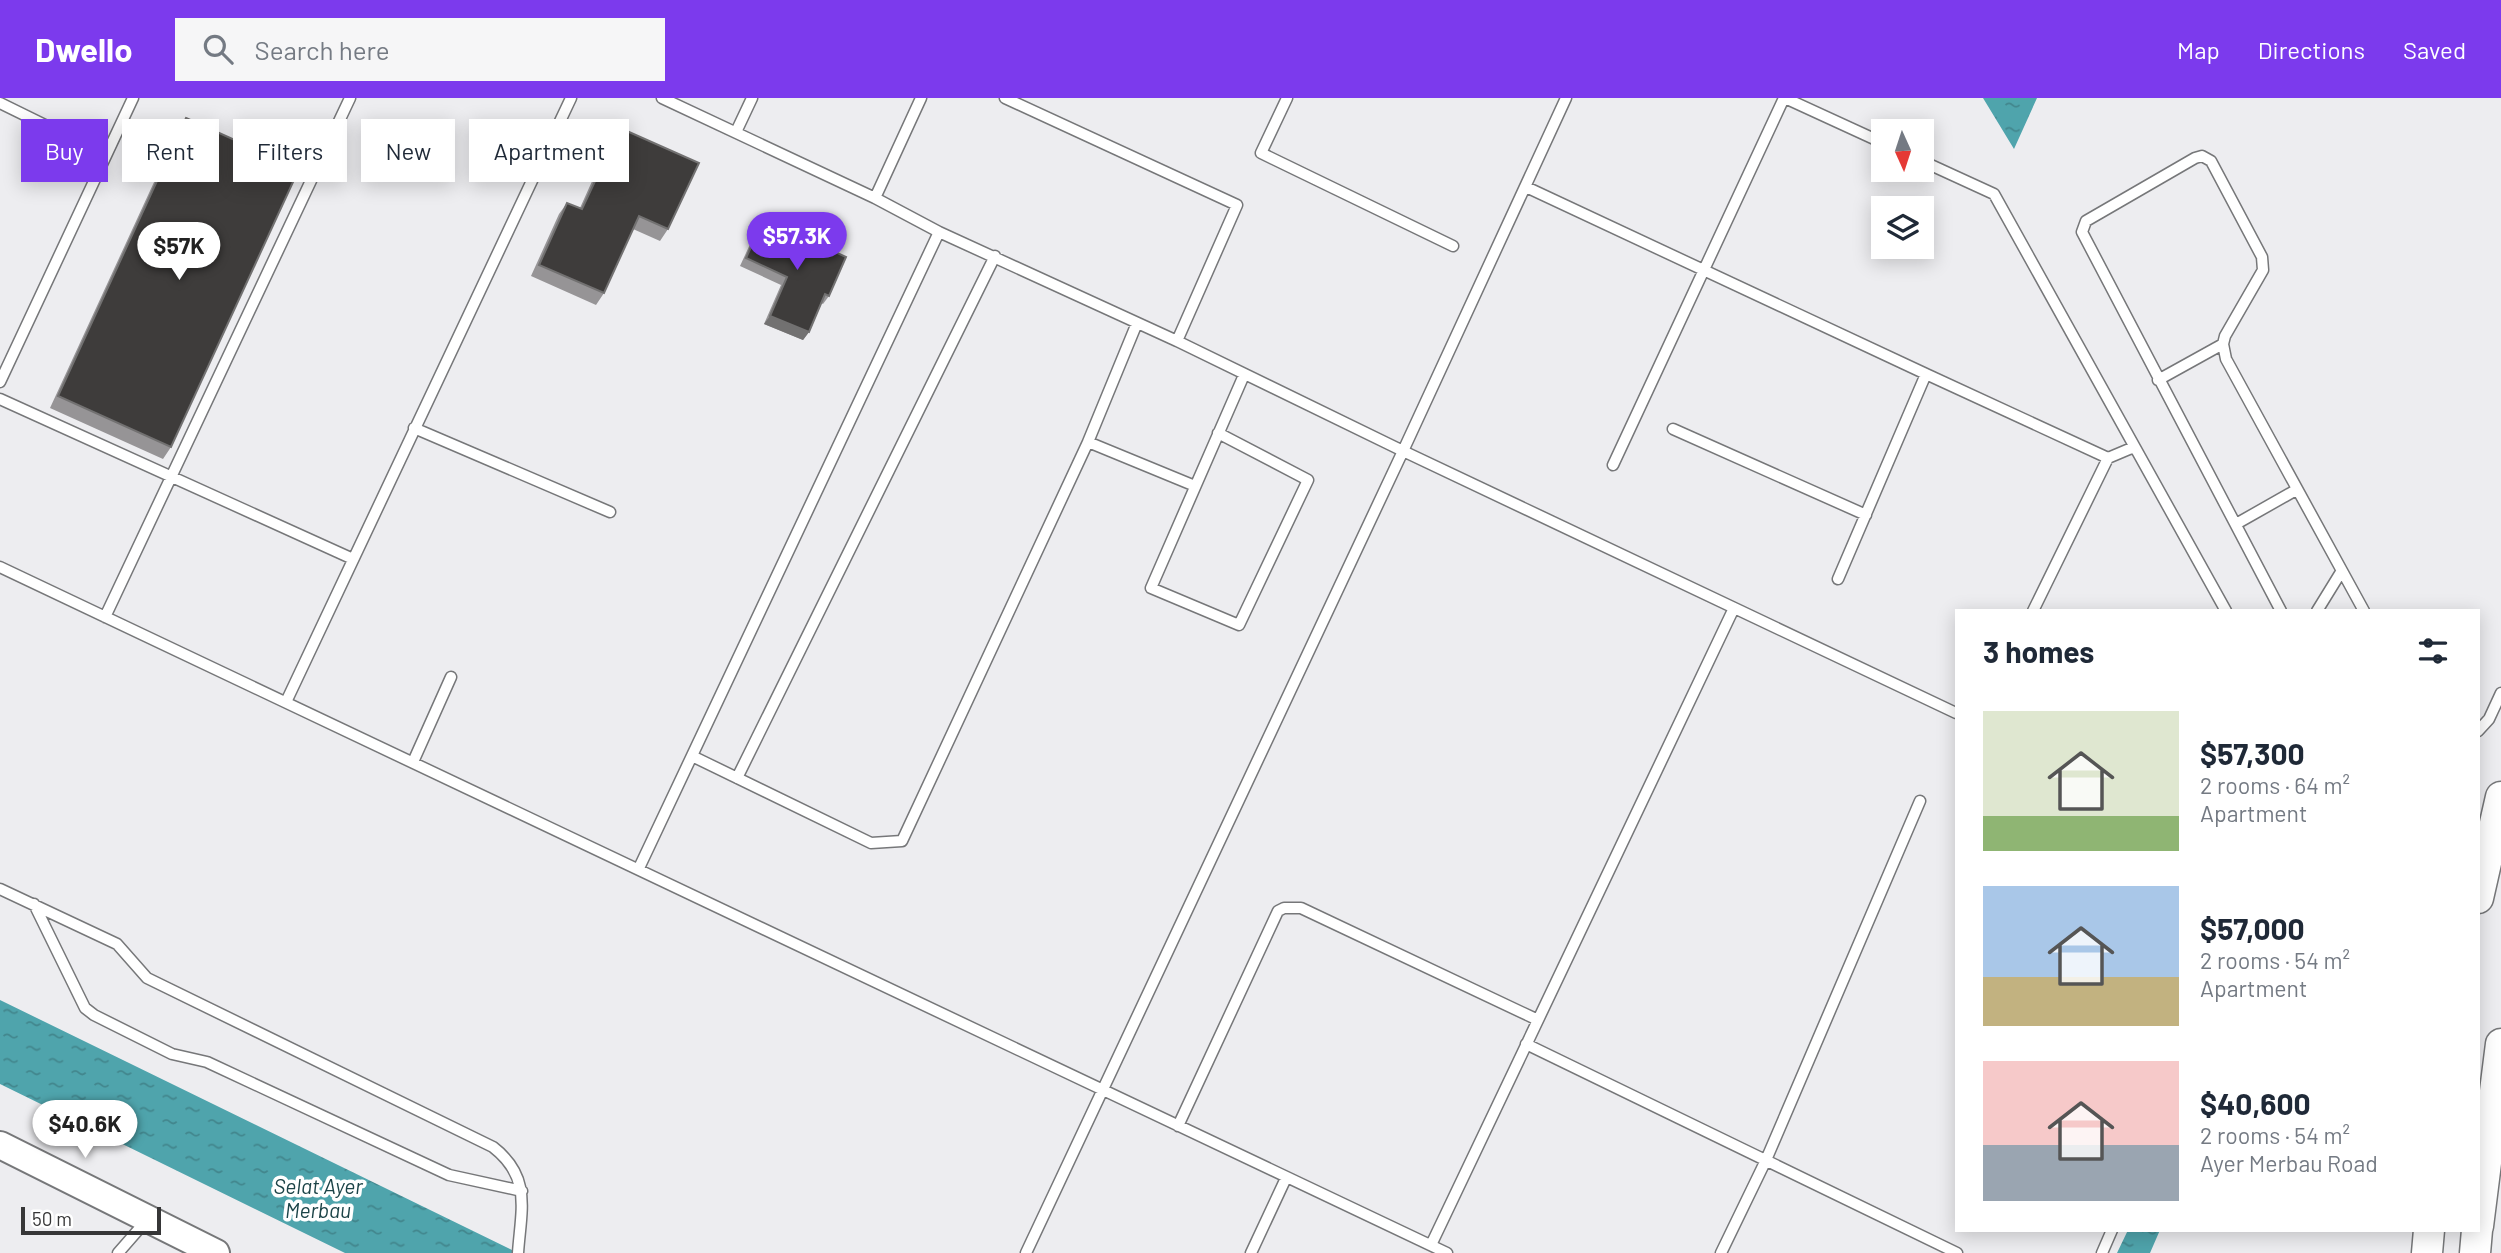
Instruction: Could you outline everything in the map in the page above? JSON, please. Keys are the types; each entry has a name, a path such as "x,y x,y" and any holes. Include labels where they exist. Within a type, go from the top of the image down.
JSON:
{"main road":[{"path":"2480,889 2501,797"},
{"path":"2480,1212 2501,1044"},
{"path":"2427,1253 2430,1232"},
{"path":"2475,1253 2478,1232"}],"street":[{"path":"0,1145 216,1253"}],"lane":[{"path":"108,151 133,98"},
{"path":"105,617 350,98"},
{"path":"286,702 571,98"},
{"path":"662,98 875,198 939,232 1177,341 1955,713"},
{"path":"736,132 752,98"},
{"path":"875,198 921,98"},
{"path":"1005,98 1237,205 1177,341"},
{"path":"1287,98 1261,153 1453,246"},
{"path":"1026,1253 1566,98"},
{"path":"1613,465 1785,98 1871,137"},
{"path":"0,103 33,119"},
{"path":"2280,609 2084,240 2083,226 2086,221 2195,158 2203,156 2211,161 2262,257 2263,264 2263,270 2225,336 2223,344 2226,359 2363,609"},
{"path":"1934,166 1994,194 2224,609"},
{"path":"0,382 93,182"},
{"path":"1526,187 2108,458"},
{"path":"639,868 939,232"},
{"path":"737,778 995,256"},
{"path":"692,756 871,843 902,841 1088,442 1137,323"},
{"path":"2158,380 2223,344"},
{"path":"1838,579 1926,374"},
{"path":"1218,433 1308,480 1239,625 1151,588 1218,433 1244,375"},
{"path":"0,399 353,559"},
{"path":"414,428 610,512"},
{"path":"1673,429 1866,515"},
{"path":"1088,442 1195,486"},
{"path":"2034,609 2108,458 2134,447"},
{"path":"2236,524 2296,490"},
{"path":"0,567 1447,1253"},
{"path":"2318,609 2341,572"},
{"path":"1431,1245 1734,608"},
{"path":"414,762 451,677"},
{"path":"2480,729 2489,719 2501,693"},
{"path":"1721,1253 1766,1160 1920,801"},
{"path":"0,889 117,944 147,978 493,1147 508,1158 522,1191 518,1253"},
{"path":"34,904 85,1008 94,1015 173,1054 207,1062 449,1175 522,1191"},
{"path":"1178,1126 1278,911 1284,908 1301,908 1538,1020"},
{"path":"1526,1044 1957,1253"},
{"path":"1251,1253 1286,1178"},
{"path":"118,1253 148,1218"},
{"path":"2102,1253 2111,1232"}],"water":[{"path":"1983,98 2037,98 2014,149"},
{"name":"Selat Ayer Merbau","path":"0,1000 518,1253 345,1253 0,1084"},
{"path":"2127,1232 2159,1232 2150,1253 2117,1253"}],"building":[{"path":"629,132 699,163 668,229 639,216 604,293 539,265 567,203 582,209 595,182 629,182"},
{"path":"219,133 233,139 233,182 293,182 171,447 58,396 157,182 219,182"},
{"path":"764,219 846,257 829,296 825,294 809,332 770,316 787,277 746,258"}]}
